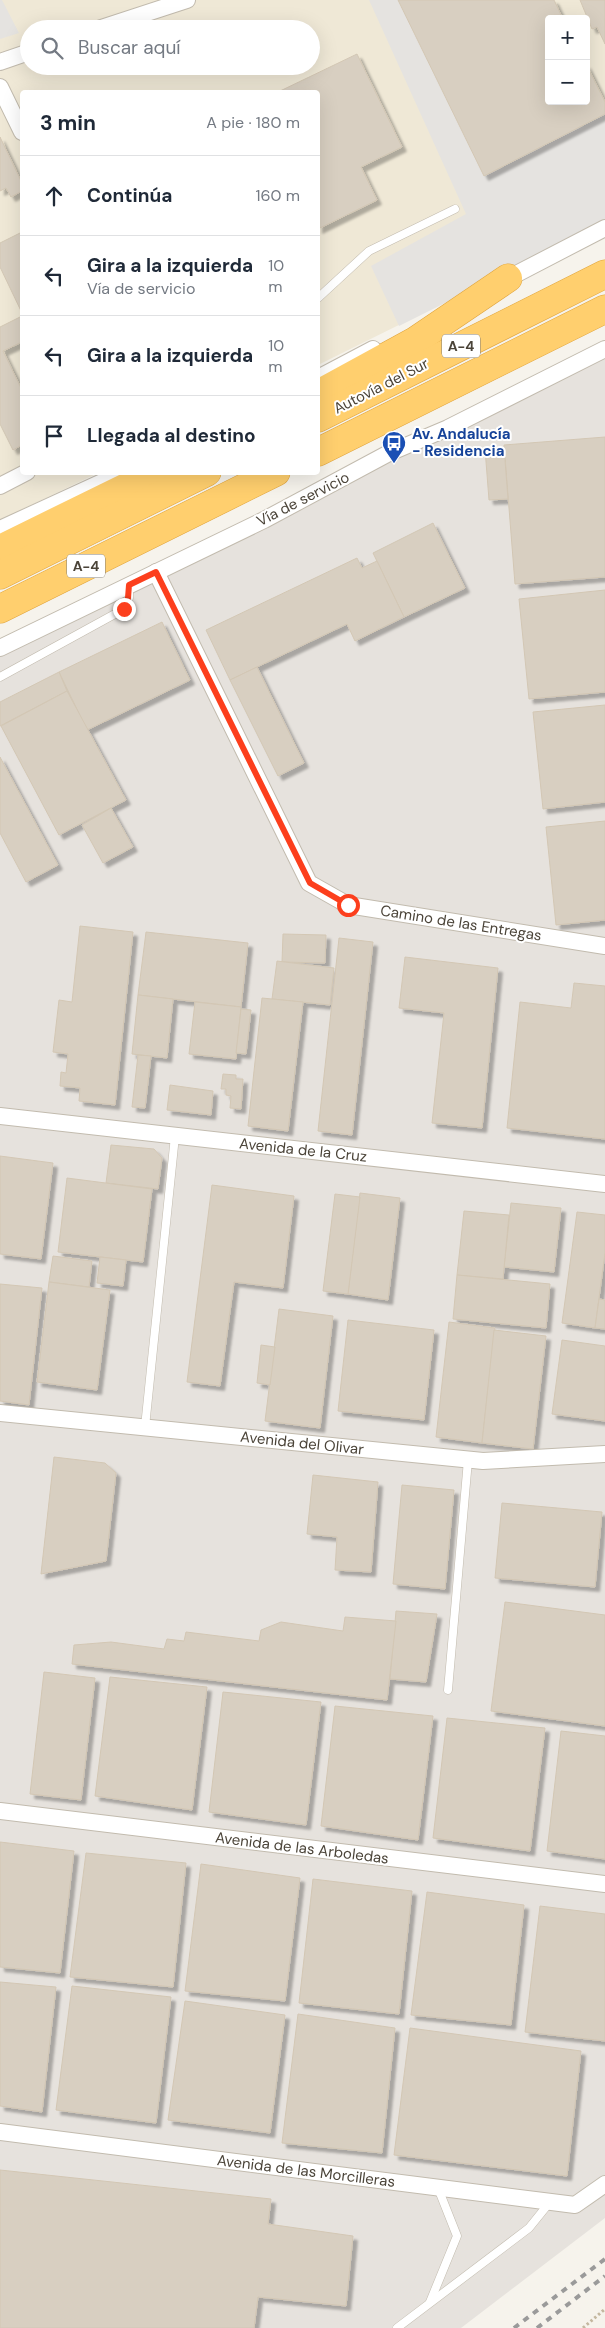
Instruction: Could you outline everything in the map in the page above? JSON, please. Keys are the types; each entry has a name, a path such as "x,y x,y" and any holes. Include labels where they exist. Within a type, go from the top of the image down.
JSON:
{"highway":[{"name":"Autovía del Sur","path":"320,417 605,274"},
{"path":"320,393 415,341 508,278"},
{"name":"Autovía del Sur","path":"320,451 605,310"},
{"path":"0,549 151,475"},
{"name":"A-4","path":"0,575 202,475"},
{"name":"A-4","path":"0,609 270,475"}],"street":[{"path":"126,20 187,0"},
{"path":"0,62 20,55"},
{"path":"0,87 20,128"},
{"path":"320,377 605,228"},
{"name":"Vía de servicio","path":"0,648 272,516 389,453 448,428 605,349"},
{"path":"0,486 21,475"},
{"path":"0,529 117,475"},
{"name":"Camino de las Entregas","path":"156,572 310,883 348,905 605,946"},
{"name":"Avenida de la Cruz","path":"0,1116 605,1184"},
{"name":"Avenida del Olivar","path":"0,1413 468,1460 483,1461 605,1454"},
{"name":"Avenida de las Arboledas","path":"0,1811 605,1884"},
{"name":"Avenida de las Morcilleras","path":"0,2132 574,2205 605,2184"}],"lane":[{"path":"320,296 369,251 455,209"},
{"path":"0,678 124,609 128,598 129,585"},
{"path":"145,1427 175,1136"},
{"path":"448,1690 468,1460"},
{"path":"430,2303 457,2236 438,2188"},
{"path":"397,2328 529,2228 550,2202"}],"path":[{"path":"583,2328 605,2309"}],"shaded area":[{"path":"0,0 605,0 605,223 320,364 320,90 20,90 20,475 94,475 0,520"},
{"path":"0,0 2,0 19,33 0,39"},
{"path":"369,0 398,0 484,176 605,114 605,223 399,326 371,266 466,214"},
{"path":"605,348 605,2218 461,2328 0,2328 0,648"}],"building":[{"path":"398,0 554,0 561,15 545,15 545,105 590,105 590,72 605,102 605,114 484,176"},
{"path":"580,0 605,0 605,44 597,27 592,29 590,15 586,15"},
{"path":"357,54 402,147 361,167 377,200 320,228 320,90 282,90 313,75 320,75 320,72"},
{"path":"0,137 20,179 20,192 11,197 6,188 0,191"},
{"path":"20,233 20,309 0,267 0,243"},
{"path":"20,317 20,343 3,351 20,386 20,446 13,450 0,424 0,327"},
{"path":"605,437 605,577 515,584 504,445"},
{"path":"504,447 508,499 489,500 485,449"},
{"path":"433,523 465,588 404,617 373,553"},
{"path":"357,558 362,568 377,561 404,617 355,641 347,624 230,680 206,630"},
{"path":"605,590 605,692 529,699 519,599"},
{"path":"162,622 190,680 87,730 59,672"},
{"path":"257,667 304,763 278,776 230,680"},
{"path":"59,672 67,691 0,726 0,702"},
{"path":"67,691 126,800 59,835 1,726"},
{"path":"605,705 605,802 543,809 533,712"},
{"path":"0,757 58,865 26,882 0,833"},
{"path":"111,808 133,847 103,863 82,825"},
{"path":"605,821 605,920 556,925 546,827"},
{"path":"80,926 133,932 115,1105 79,1101 80,1088 60,1086 61,1072 66,1073 68,1054 53,1052 59,1000 72,1002"},
{"path":"146,932 248,943 241,1007 138,995"},
{"path":"283,934 326,935 325,963 282,962"},
{"path":"339,938 373,942 352,1135 318,1131"},
{"path":"405,957 498,968 482,1128 432,1123 444,1013 399,1008"},
{"path":"277,961 334,968 330,1005 272,999"},
{"path":"574,983 605,986 605,1139 507,1128 520,1002 571,1008"},
{"path":"138,995 173,999 167,1058 132,1054"},
{"path":"262,998 303,1002 288,1131 248,1126"},
{"path":"195,1002 241,1007 236,1059 189,1054"},
{"path":"241,1009 251,1010 246,1054 236,1053"},
{"path":"138,1055 151,1056 145,1108 132,1107"},
{"path":"223,1074 236,1075 236,1079 243,1079 241,1109 230,1108 231,1096 226,1095 226,1089 221,1089"},
{"path":"170,1085 213,1091 211,1115 167,1110"},
{"path":"111,1145 154,1149 162,1158 158,1189 106,1183"},
{"path":"0,1156 53,1163 41,1259 0,1254"},
{"path":"67,1178 152,1189 143,1262 58,1252"},
{"path":"212,1185 294,1196 283,1288 234,1282 220,1386 187,1382"},
{"path":"360,1193 400,1198 388,1300 348,1294"},
{"path":"335,1194 360,1197 348,1294 323,1291"},
{"path":"511,1203 561,1208 554,1272 504,1267"},
{"path":"464,1211 509,1215 503,1279 457,1275"},
{"path":"577,1212 605,1215 605,1253 595,1328 562,1323"},
{"path":"53,1256 92,1261 89,1287 49,1282"},
{"path":"100,1257 126,1260 123,1286 97,1283"},
{"path":"457,1275 550,1284 546,1328 453,1319"},
{"path":"49,1282 110,1290 97,1390 37,1382"},
{"path":"0,1284 42,1288 29,1405 0,1401"},
{"path":"599,1299 605,1300 605,1329 595,1328"},
{"path":"279,1309 333,1316 320,1428 265,1421"},
{"path":"348,1320 434,1330 424,1420 338,1411"},
{"path":"449,1322 495,1328 482,1443 436,1437"},
{"path":"494,1330 546,1336 533,1449 482,1443"},
{"path":"562,1340 605,1346 605,1421 552,1414"},
{"path":"261,1345 275,1347 270,1385 257,1383"},
{"path":"54,1457 105,1463 116,1473 106,1561 41,1574"},
{"path":"313,1475 378,1482 371,1572 335,1570 337,1537 307,1534"},
{"path":"402,1485 454,1490 445,1589 393,1584"},
{"path":"502,1503 602,1512 595,1587 495,1578"},
{"path":"505,1602 605,1615 605,1726 491,1711"},
{"path":"396,1611 437,1614 426,1682 390,1679"},
{"path":"345,1617 396,1621 387,1700 72,1664 74,1645 111,1642 164,1649 167,1639 184,1641 186,1632 259,1641 261,1630 281,1622 343,1631"},
{"path":"44,1672 95,1678 81,1800 30,1794"},
{"path":"110,1677 207,1687 192,1810 95,1796"},
{"path":"223,1692 321,1702 306,1825 209,1812"},
{"path":"335,1706 433,1716 418,1840 321,1826"},
{"path":"447,1718 545,1728 530,1851 433,1838"},
{"path":"561,1731 605,1736 605,1859 547,1851"},
{"path":"0,1842 74,1851 60,1973 0,1967"},
{"path":"86,1853 186,1863 173,1987 70,1977"},
{"path":"201,1864 300,1878 285,2001 185,1991"},
{"path":"313,1879 412,1891 399,2014 299,2003"},
{"path":"427,1892 524,1905 511,2025 411,2015"},
{"path":"540,1906 605,1914 605,2041 525,2032"},
{"path":"0,1982 56,1987 42,2112 0,2106"},
{"path":"72,1986 171,1997 156,2123 56,2110"},
{"path":"185,2001 285,2015 270,2133 168,2120"},
{"path":"298,2014 395,2028 382,2153 282,2143"},
{"path":"410,2028 581,2051 567,2176 394,2155"},
{"path":"0,2170 271,2199 268,2224 353,2236 346,2306 258,2297 254,2328 0,2328"}],"railway":[{"path":"514,2328 605,2259"},
{"path":"537,2328 605,2276"}],"place":[{"name":"Av. Andalucía - Residencia","path":"394,464"}],"route":[{"path":"124,609 128,598 129,585 156,572 310,883 348,905"}]}
